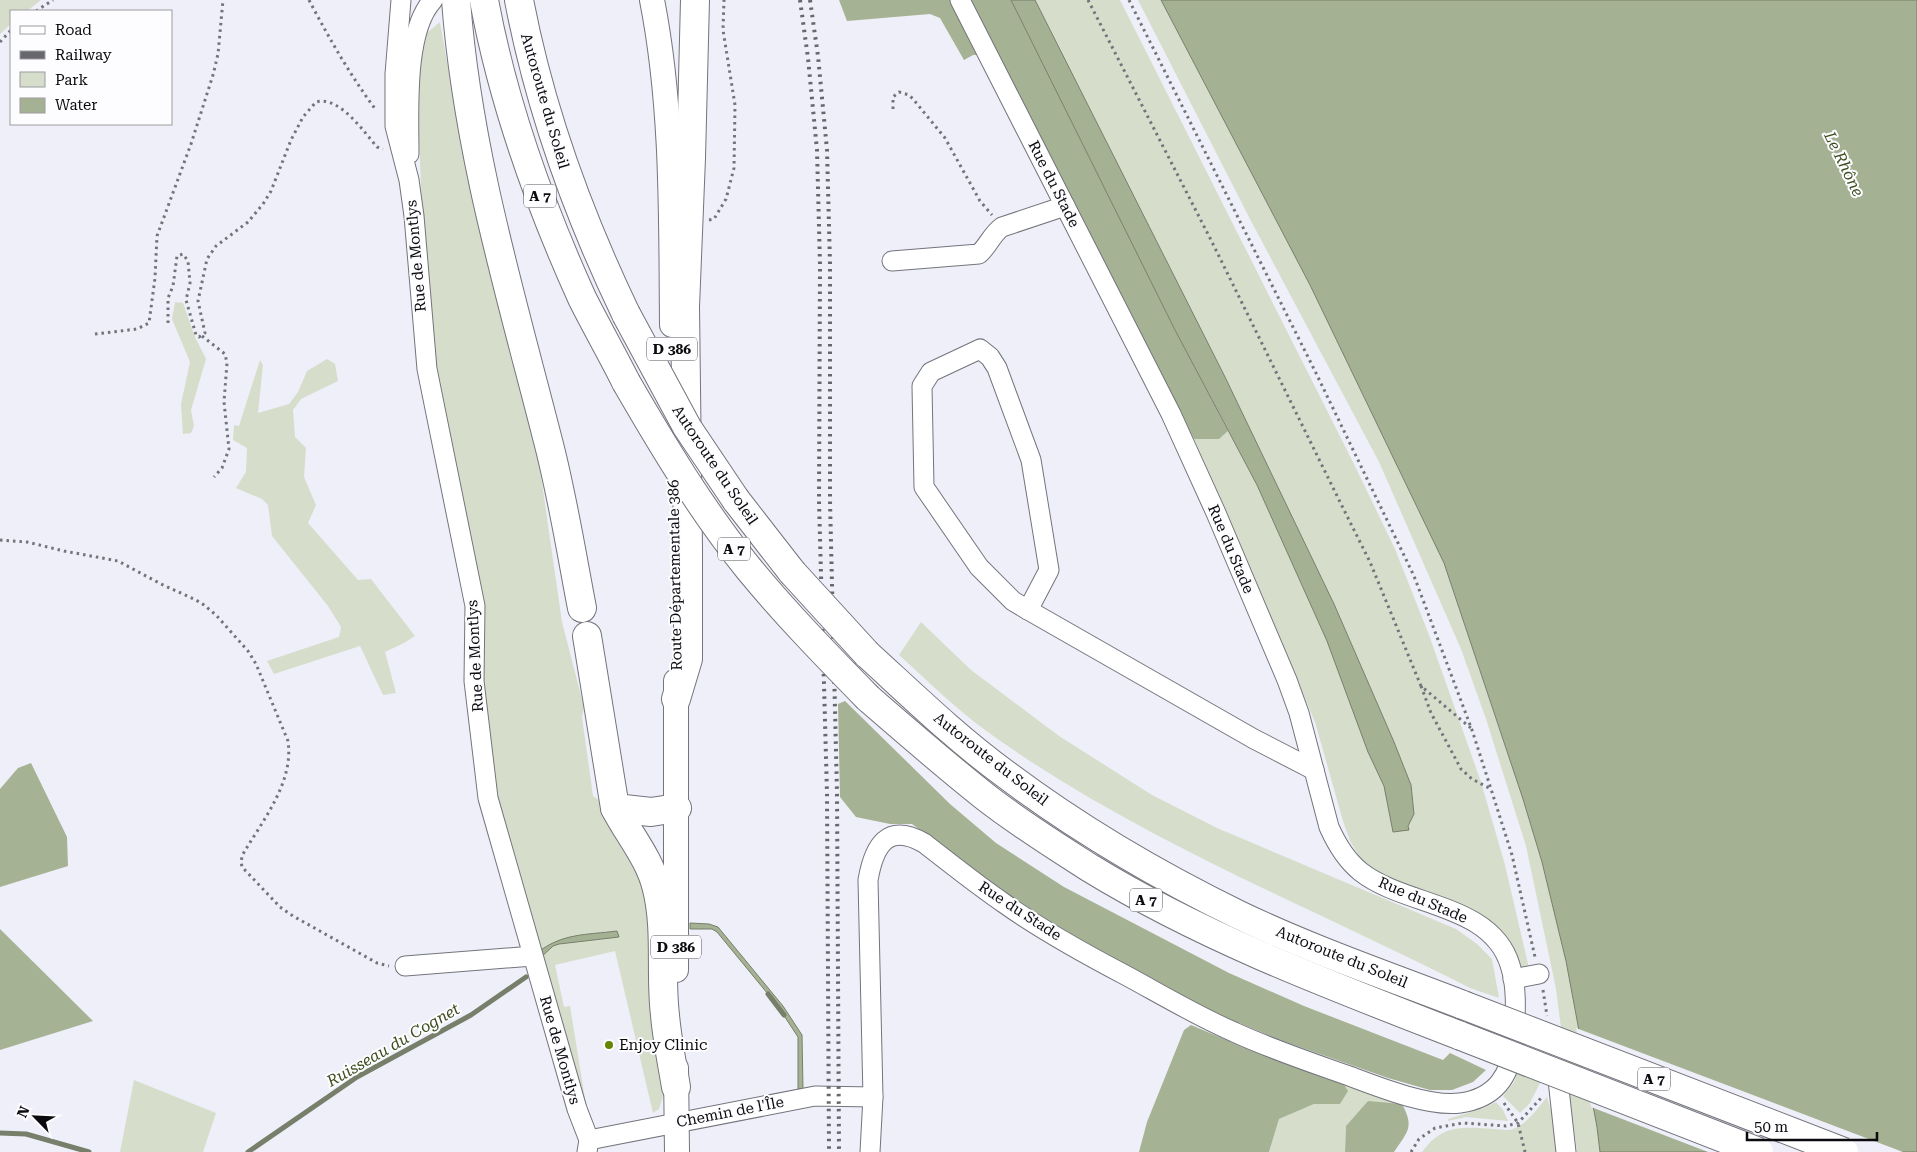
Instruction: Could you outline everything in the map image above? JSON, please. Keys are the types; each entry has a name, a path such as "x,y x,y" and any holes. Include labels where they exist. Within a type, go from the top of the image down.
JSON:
{"highway":[{"path":"456,0 465,86 478,163 496,244 548,440 582,608"},
{"name":"Autoroute du Soleil","path":"484,0 500,70 529,169 583,299 626,382 704,507 749,569 815,643 868,698 984,796 1039,835 1148,901 1226,940 1336,987 1759,1152"},
{"name":"Autoroute du Soleil","path":"519,0 526,39 561,162 599,258 626,314 687,427 736,500 792,572 867,654 935,716 1003,772 1106,843 1164,876 1240,915 1346,960 1844,1152"},
{"path":"676,699 688,659 685,307 695,0"},
{"path":"587,636 615,808 648,862 657,890 661,921 664,1015 676,1087"},
{"path":"615,808 651,812 677,808"}],"main road":[{"name":"Route Départementale 386","path":"652,0 660,53 670,157 677,808 677,1152"}],"street":[{"path":"401,0 394,111 397,134 409,180"},
{"path":"409,180 410,95 414,40 419,24 433,0"},
{"name":"Rue du Stade","path":"870,1152 872,1097 868,880 870,864 876,849 886,838 898,835 912,836 924,843 1005,905 1089,956 1233,1032 1356,1079 1424,1100 1458,1103 1478,1099 1494,1088 1504,1078 1512,1058 1513,980 1511,966 1501,943 1484,928 1461,915 1385,885 1363,873 1346,858 1329,827 1299,714 1287,680 1216,513 1171,414 960,0"},
{"name":"Rue de Montlys","path":"409,180 414,216 427,369 475,606 474,681 488,798 588,1146"},
{"path":"892,261 979,254 985,249 997,230 1002,227 1065,206"},
{"path":"1028,610 1049,570 1031,460 997,368 990,357 980,349 931,372 922,386 924,487 979,567 1013,601 1028,610 1254,739 1314,770"},
{"path":"405,966 533,956"},
{"path":"1513,980 1539,974"},
{"path":"1558,1080 1566,1152"},
{"name":"Chemin de l'Île","path":"588,1146 676,1124 815,1096 872,1097"}],"path":[{"path":"37,10 52,0"},
{"path":"95,334 137,329 149,324 155,278 157,236 191,144 213,75 218,54 223,0"},
{"path":"309,0 354,80 397,134"},
{"path":"689,224 714,219 726,199 734,168 735,105 723,30 724,0"},
{"path":"1088,0 1212,242 1370,562 1431,713 1461,769 1472,779 1491,789"},
{"path":"1129,0 1319,380 1410,567 1441,644 1472,730 1512,856 1548,1017"},
{"path":"0,42 10,31"},
{"path":"893,109 893,97 899,92 909,95 913,99 945,138 980,201 1002,227"},
{"path":"202,336 205,333 198,301 207,258 216,246 248,222 263,204 271,191 291,140 310,108 322,101 330,102 348,115 377,148 402,154"},
{"path":"168,323 168,298 173,286 176,260 177,256 183,254 188,261 190,283 186,300 196,335 202,336 225,354 228,363 224,402 229,449 222,468 214,477"},
{"path":"0,540 27,542 118,561 160,584 196,600 216,615 239,639 256,664 288,741 290,754 284,782 243,854 241,860 242,867 274,901 293,916 377,963 386,966 405,966"},
{"path":"1421,686 1472,730"},
{"path":"1411,1152 1419,1140 1435,1128 1463,1123 1506,1126 1518,1124 1558,1080"},
{"path":"1494,1088 1518,1124 1525,1152"}],"green space":[{"path":"0,0 41,0 28,10 10,10 10,25 0,34"},
{"path":"1035,0 1120,0 1395,549 1429,635 1481,782 1505,865 1529,968 1519,972 1514,954 1364,864 1350,841 1315,722 1194,439 1219,439 1228,431 1257,485 1327,641 1368,752 1384,786 1393,832 1408,826 1414,814 1411,785 1334,604 1225,377"},
{"path":"1138,0 1161,0 1310,285 1444,563 1523,799 1542,862 1566,961 1600,1152 1577,1152 1556,989 1526,846 1486,719 1461,649 1379,462 1250,219"},
{"path":"440,22 468,181 540,469 562,622 584,707 582,717 593,796 602,802 606,821 646,882 664,1093 659,1109 653,1113 615,951 555,965 564,1007 570,1006 585,1099 582,1100 495,795 484,710 482,622 439,407 423,234 417,88 421,49 428,32"},
{"path":"175,302 183,303 195,337 206,359 191,410 194,426 191,433 183,434 181,404 190,362 172,319"},
{"path":"327,359 335,364 338,381 301,399 293,410 295,437 306,448 304,477 316,505 308,523 358,580 371,579 415,636 385,652 396,693 383,695 360,646 274,674 267,661 339,637 341,627 328,606 272,536 268,505 262,499 236,488 246,472 247,448 233,440 234,425 239,426 260,360 263,365 258,413 289,404 298,392 307,371"},
{"path":"921,622 971,670 1059,736 1152,795 1217,828 1456,929 1477,944 1492,959 1499,998 1470,988 1222,868 1101,804 1042,769 985,730 899,655"},
{"path":"1518,1070 1541,1081 1530,1103 1520,1113 1503,1096 1514,1082"},
{"path":"134,1080 216,1113 203,1152 120,1152"},
{"path":"1343,1083 1402,1104 1346,1126 1345,1152 1269,1152 1279,1119 1314,1104 1340,1104"},
{"path":"1547,1097 1556,1127 1558,1152 1422,1152 1437,1136 1454,1129 1513,1129 1528,1119"},
{"path":"1496,1102 1503,1110 1508,1121 1466,1117 1448,1121 1448,1119 1484,1108"}],"shaded area":[{"path":"839,0 1011,0 1175,330 1228,431 1219,439 1194,439 995,55 973,55 964,60 940,18 930,14 847,21"},
{"path":"845,701 950,804 996,843 1064,887 1229,973 1304,1006 1443,1060 1450,1053 1486,1070 1473,1082 1452,1090 1430,1090 1388,1078 1277,1039 1223,1016 1150,981 1062,931 1007,896 912,824 890,824 856,817 840,797 838,704"},
{"path":"31,763 67,837 68,866 0,887 0,789 18,768"},
{"path":"0,929 93,1021 0,1050"},
{"path":"1191,1025 1243,1047 1343,1083 1348,1091 1340,1104 1314,1104 1279,1119 1269,1152 1139,1152 1147,1122 1184,1030"},
{"path":"1368,1101 1402,1104 1408,1119 1408,1130 1394,1152 1345,1152 1346,1126"}],"water":[{"path":"1011,0 1035,0 1225,377 1334,604 1411,785 1414,814 1408,826 1409,830 1393,832 1384,786 1368,752 1327,641 1257,485 1175,330"},
{"name":"Le Rhône","path":"1161,0 1917,0 1917,1152 1600,1152 1566,961 1542,862 1523,799 1444,563 1310,285"},
{"path":"690,923 709,924 718,927 783,1006 802,1035 803,1089 798,1089 798,1037 777,1005 717,932 712,929 690,929"},
{"path":"617,931 619,937 553,946 538,960 537,953 546,946 565,938"}],"pier":[{"path":"1576,1028 1903,1152 1708,1152 1591,1107"}],"waterway":[{"name":"Ruisseau du Cognet","path":"248,1152 357,1077 471,1015 526,977"},
{"path":"768,994 784,1015"},
{"name":"Ruisseau du Cognet","path":"0,1133 26,1134 89,1152"}],"railway":[{"path":"800,0 817,150 820,265 819,501 827,794 829,1152"},
{"path":"810,0 818,56 827,150 830,264 830,501 837,793 839,1152"}],"place":[{"name":"Enjoy Clinic","path":"609,1045"}]}
